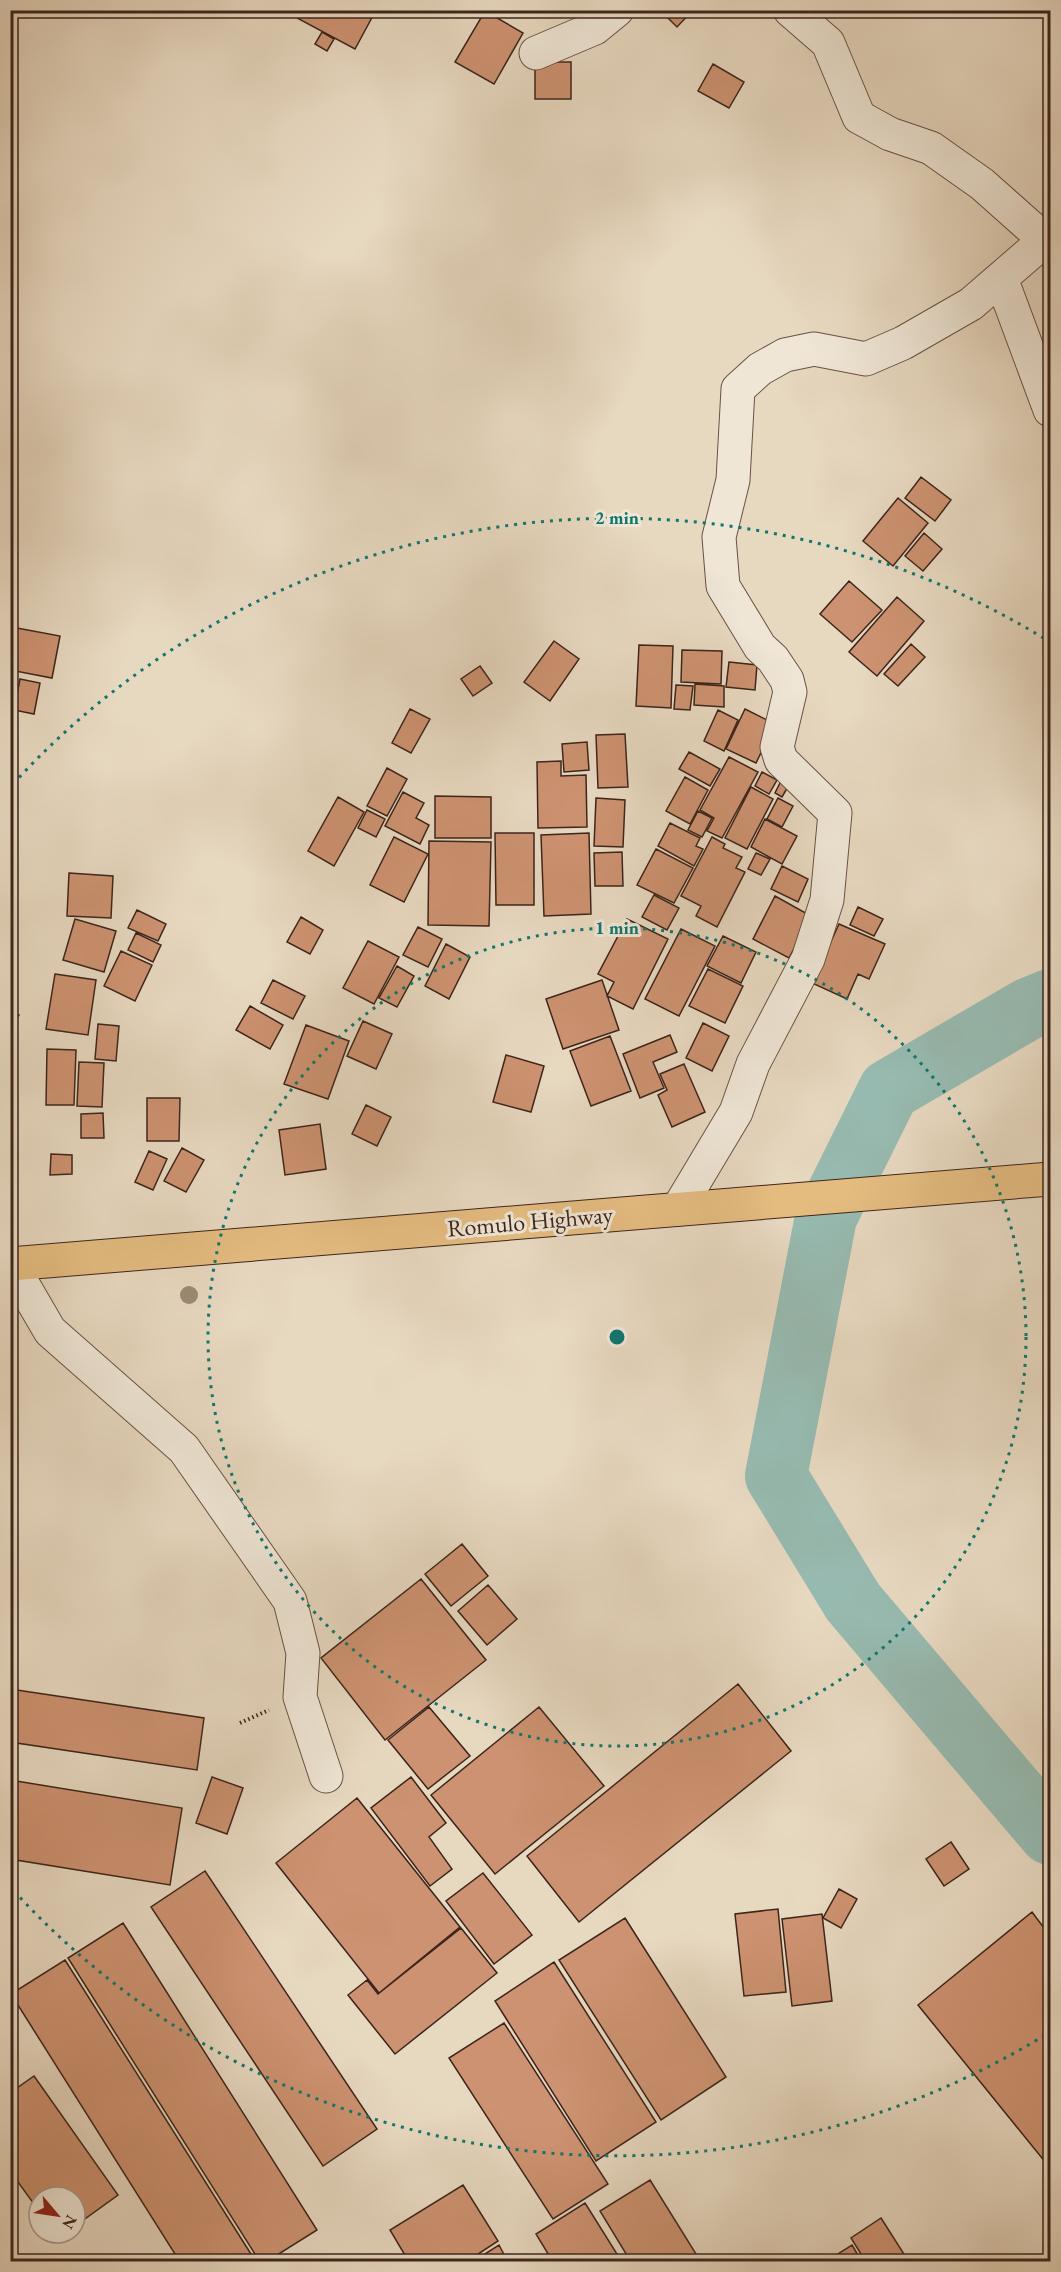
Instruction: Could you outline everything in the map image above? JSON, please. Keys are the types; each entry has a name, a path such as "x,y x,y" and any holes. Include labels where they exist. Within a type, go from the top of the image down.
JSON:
{"highway":[{"name":"Romulo Highway","path":"11,1264 1050,1179"}],"street":[{"path":"536,53 595,28 617,10"},
{"path":"678,1209 736,1112 753,1064 808,959 827,900 835,813 781,760 777,747 790,692 787,680 773,659 760,647 723,586 719,537 733,480 738,389 760,369 785,355 814,349 866,359 903,343 971,304 1048,239 982,184 931,148 890,134 858,117 828,43 790,10"},
{"path":"1001,278 1050,410"},
{"path":"11,1264 50,1331 184,1449 290,1601 303,1653 300,1697 326,1776"}],"building":[{"path":"301,10 376,10 355,49 297,18"},
{"path":"660,10 693,10 677,27"},
{"path":"485,11 523,33 494,84 455,62"},
{"path":"322,32 334,39 327,51 315,44"},
{"path":"535,62 571,62 571,99 535,99"},
{"path":"713,64 744,82 729,108 698,91"},
{"path":"921,477 951,500 935,521 905,498"},
{"path":"898,498 928,523 893,566 863,541"},
{"path":"924,533 942,549 923,571 905,556"},
{"path":"849,581 882,610 852,642 820,614"},
{"path":"897,597 924,621 877,676 849,652"},
{"path":"17,628 60,636 52,678 10,670"},
{"path":"554,641 579,659 550,701 524,682"},
{"path":"911,644 925,657 898,686 884,674"},
{"path":"639,645 673,646 671,708 636,706"},
{"path":"682,650 722,651 721,684 681,682"},
{"path":"729,662 757,665 755,690 726,687"},
{"path":"480,666 492,683 473,696 461,679"},
{"path":"20,679 40,683 34,714 14,710"},
{"path":"695,684 724,686 724,707 694,705"},
{"path":"676,685 693,686 690,710 674,709"},
{"path":"410,709 430,719 411,753 392,743"},
{"path":"745,709 775,724 756,763 726,749"},
{"path":"718,710 738,720 724,751 704,741"},
{"path":"625,734 628,787 598,788 596,735"},
{"path":"587,742 589,770 564,772 562,744"},
{"path":"689,752 720,769 710,786 679,769"},
{"path":"729,757 758,772 722,838 707,831 714,818 700,810"},
{"path":"561,761 561,776 586,775 587,827 538,828 537,762"},
{"path":"387,768 407,779 387,816 367,806"},
{"path":"762,772 777,780 769,794 755,786"},
{"path":"685,777 708,790 690,824 666,811"},
{"path":"781,781 789,785 782,797 775,793"},
{"path":"751,787 773,799 747,849 725,838"},
{"path":"403,792 424,803 416,818 429,825 420,844 385,826"},
{"path":"435,796 491,797 491,838 435,838"},
{"path":"338,797 364,812 334,866 308,851"},
{"path":"596,798 625,800 623,847 594,846"},
{"path":"778,798 793,806 782,827 767,819"},
{"path":"367,810 385,819 376,837 358,828"},
{"path":"698,811 712,818 702,837 688,830"},
{"path":"765,819 797,836 782,864 751,847"},
{"path":"670,823 700,838 696,846 703,849 694,866 658,846"},
{"path":"495,833 534,833 534,905 496,905"},
{"path":"589,833 591,914 544,916 541,835"},
{"path":"394,837 428,854 404,902 370,885"},
{"path":"712,837 725,844 723,848 742,857 736,868 745,872 717,927 696,916 701,906 681,896"},
{"path":"429,841 491,842 489,926 428,925"},
{"path":"656,849 693,868 674,903 637,885"},
{"path":"622,852 623,886 595,886 594,853"},
{"path":"756,853 770,859 761,875 748,869"},
{"path":"782,866 808,879 798,902 771,889"},
{"path":"69,873 113,876 111,918 67,916"},
{"path":"654,895 679,908 667,930 642,917"},
{"path":"775,896 811,916 789,958 753,939"},
{"path":"858,907 883,919 874,936 850,925"},
{"path":"137,910 166,924 158,941 128,928"},
{"path":"301,917 323,930 310,954 287,942"},
{"path":"75,919 116,931 104,972 63,960"},
{"path":"627,919 668,939 633,1009 607,996 614,982 598,974"},
{"path":"839,924 885,944 869,979 858,974 847,999 812,983"},
{"path":"418,927 442,939 428,967 403,955"},
{"path":"681,929 715,946 679,1016 645,999"},
{"path":"136,933 161,945 153,962 128,950"},
{"path":"723,936 756,952 741,983 707,966"},
{"path":"368,941 399,957 374,1004 343,988"},
{"path":"446,944 470,957 449,999 425,986"},
{"path":"121,951 152,965 135,1001 104,986"},
{"path":"397,966 414,976 397,1007 379,998"},
{"path":"708,969 743,986 725,1023 689,1006"},
{"path":"55,974 96,980 88,1035 46,1029"},
{"path":"273,980 305,996 293,1019 261,1003"},
{"path":"602,980 619,1030 563,1049 546,999"},
{"path":"250,1006 283,1025 270,1049 236,1030"},
{"path":"10,1010 19,1015 10,1030"},
{"path":"363,1021 392,1034 376,1069 347,1056"},
{"path":"703,1023 729,1036 712,1071 686,1058"},
{"path":"98,1024 119,1026 116,1061 95,1059"},
{"path":"306,1025 349,1041 328,1099 284,1084"},
{"path":"670,1035 677,1052 653,1062 664,1088 640,1098 623,1054"},
{"path":"610,1036 631,1091 591,1106 570,1051"},
{"path":"47,1049 76,1050 74,1105 46,1105"},
{"path":"506,1055 544,1066 531,1112 493,1102"},
{"path":"79,1062 104,1063 102,1107 77,1106"},
{"path":"684,1064 705,1112 672,1127 658,1095 667,1090 660,1074"},
{"path":"147,1098 180,1098 179,1141 147,1141"},
{"path":"366,1105 391,1117 377,1146 352,1134"},
{"path":"103,1113 104,1138 81,1138 81,1114"},
{"path":"320,1124 326,1169 285,1175 279,1130"},
{"path":"182,1148 204,1160 186,1192 164,1181"},
{"path":"149,1151 167,1159 153,1190 135,1182"},
{"path":"51,1154 72,1155 72,1174 50,1175"},
{"path":"462,1544 488,1576 451,1606 425,1574"},
{"path":"421,1579 486,1660 385,1740 321,1658"},
{"path":"488,1585 517,1619 487,1645 458,1611"},
{"path":"738,1684 791,1751 579,1922 527,1856"},
{"path":"10,1689 204,1718 197,1770 10,1742"},
{"path":"429,1707 470,1756 428,1789 388,1740"},
{"path":"539,1707 604,1786 495,1874 431,1795"},
{"path":"212,1777 243,1788 227,1834 196,1823"},
{"path":"411,1777 446,1823 429,1837 452,1869 430,1886 371,1808"},
{"path":"10,1780 182,1808 170,1885 10,1859"},
{"path":"357,1798 460,1927 379,1993 276,1863"},
{"path":"951,1842 969,1869 944,1886 926,1859"},
{"path":"205,1871 377,2129 323,2166 151,1907"},
{"path":"483,1873 532,1935 494,1964 446,1901"},
{"path":"839,1889 857,1899 841,1928 823,1918"},
{"path":"778,1909 786,1992 744,1996 735,1914"},
{"path":"1032,1912 1050,1936 1050,2168 918,2005"},
{"path":"822,1914 832,2001 792,2006 782,1919"},
{"path":"625,1918 726,2077 661,2120 559,1960"},
{"path":"123,1923 317,2230 266,2262 260,2262 68,1958"},
{"path":"461,1928 497,1973 395,2054 348,1995 367,1980 378,1994"},
{"path":"65,1960 256,2262 180,2262 11,1994"},
{"path":"554,1962 656,2122 596,2161 495,2001"},
{"path":"504,2023 608,2184 553,2219 449,2058"},
{"path":"34,2076 118,2195 87,2217 87,2185 27,2185 27,2194 10,2171 10,2093"},
{"path":"650,2180 701,2262 631,2262 600,2211"},
{"path":"463,2185 498,2241 466,2262 409,2262 390,2230"},
{"path":"585,2203 622,2262 553,2262 536,2234"},
{"path":"881,2218 909,2262 866,2262 851,2238"},
{"path":"499,2245 508,2262 472,2262"},
{"path":"852,2245 862,2262 825,2262"}],"waterway":[{"path":"1050,1000 1028,1009 889,1090 826,1217 776,1476 853,1602 1050,1834"}]}
